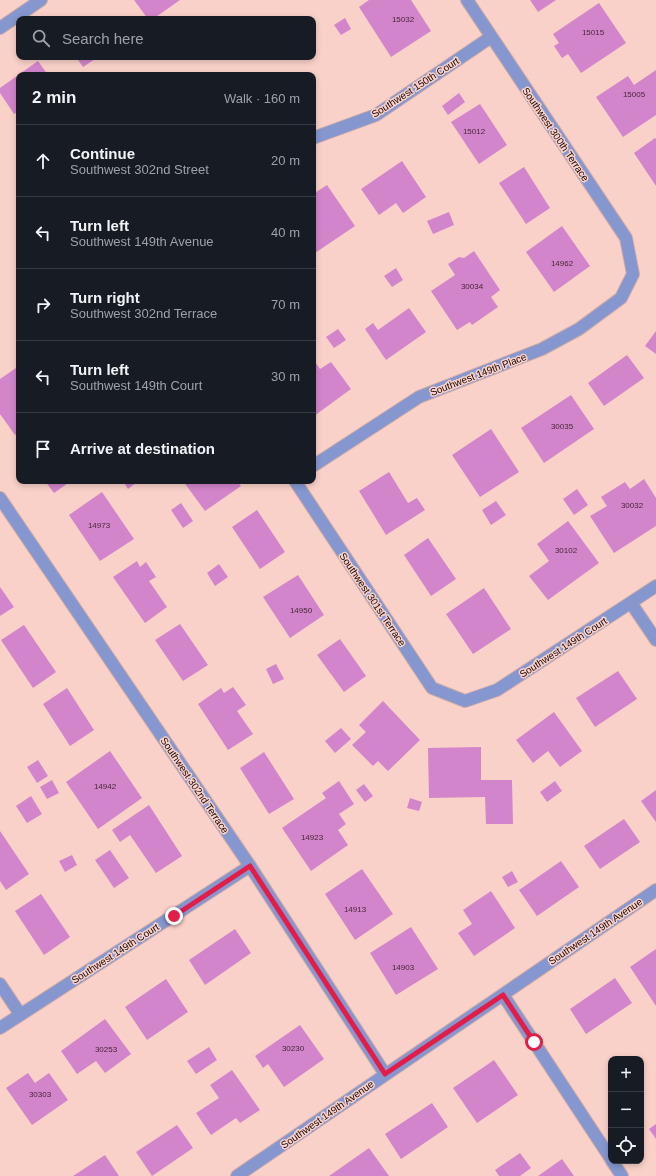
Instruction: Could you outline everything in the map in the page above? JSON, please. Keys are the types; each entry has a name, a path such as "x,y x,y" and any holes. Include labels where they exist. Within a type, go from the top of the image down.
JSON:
{"street":[{"path":"18,16 41,0"},
{"name":"Southwest 300th Terrace","path":"467,0 626,238 633,274"},
{"path":"0,28 16,17"},
{"name":"Southwest 150th Court","path":"316,137 376,115 491,38"},
{"name":"Southwest 149th Place","path":"316,464 419,397 542,349 579,329 621,298 633,274"},
{"name":"Southwest 301st Terrace","path":"297,484 432,688 465,701"},
{"name":"Southwest 302nd Terrace","path":"0,498 250,866 385,1074"},
{"name":"Southwest 149th Court","path":"465,701 497,690 656,586"},
{"path":"631,603 656,640"},
{"name":"Southwest 149th Court","path":"0,1028 250,866"},
{"name":"Southwest 149th Avenue","path":"237,1176 656,890"},
{"path":"0,984 20,1014"},
{"path":"503,995 608,1154"},
{"path":"614,1164 622,1176"}],"building":[{"path":"134,0 180,0 157,16 146,16"},
{"path":"369,0 411,0 431,31 391,57 359,7"},
{"path":"530,0 556,0 538,12"},
{"path":"599,3 626,43 581,73 568,54 562,58 554,46 559,43 553,34"},
{"path":"345,18 351,29 341,35 334,25"},
{"path":"78,60 94,60 83,67"},
{"path":"38,61 46,72 23,72"},
{"path":"656,70 656,115 623,137 596,97 628,76 634,85"},
{"path":"16,77 16,113 14,114 0,93 0,88"},
{"path":"459,93 465,102 448,115 442,106"},
{"path":"480,104 507,145 479,164 451,122"},
{"path":"655,138 656,139 656,186 634,153"},
{"path":"402,161 426,197 403,213 396,203 379,215 361,189"},
{"path":"524,167 550,208 526,224 499,183"},
{"path":"327,185 355,226 316,252 316,192"},
{"path":"449,212 454,225 433,234 427,221"},
{"path":"562,226 590,266 554,292 526,252"},
{"path":"474,251 500,290 491,297 498,307 472,325 470,322 457,330 431,291 455,275 448,264 459,257 464,258"},
{"path":"396,268 403,280 392,287 384,276"},
{"path":"409,308 426,332 386,360 365,329 373,323 378,330"},
{"path":"338,329 346,340 334,348 326,337"},
{"path":"656,331 656,354 645,346"},
{"path":"627,355 644,378 604,406 588,383"},
{"path":"331,362 351,389 316,415 316,363 320,369"},
{"path":"16,368 15,435 0,414 0,379"},
{"path":"571,395 594,429 544,463 521,428"},
{"path":"491,429 519,472 480,497 452,455"},
{"path":"389,472 408,503 417,498 425,510 386,535 359,491"},
{"path":"644,479 656,498 656,526 614,553 590,516 607,506 601,497 625,482 630,489"},
{"path":"47,484 67,484 54,493"},
{"path":"125,484 134,484 128,489"},
{"path":"185,484 239,484 241,486 205,511"},
{"path":"577,489 588,505 574,515 563,499"},
{"path":"102,492 134,539 100,561 69,515"},
{"path":"496,501 506,515 491,525 482,510"},
{"path":"181,503 193,521 183,528 171,510"},
{"path":"257,510 285,552 260,569 232,527"},
{"path":"568,521 599,563 548,600 529,576 549,561 537,544"},
{"path":"428,538 456,579 431,596 404,555"},
{"path":"137,561 140,567 146,562 156,577 149,581 167,607 145,623 113,577"},
{"path":"219,564 228,577 215,586 207,573"},
{"path":"298,575 324,615 290,638 263,597"},
{"path":"0,587 14,607 0,616"},
{"path":"484,588 511,629 473,654 446,614"},
{"path":"180,624 208,665 183,681 155,640"},
{"path":"24,625 56,672 33,688 1,640"},
{"path":"340,639 366,676 344,692 317,655"},
{"path":"276,664 284,679 273,684 266,669"},
{"path":"618,671 637,699 595,727 576,698"},
{"path":"233,687 246,705 237,711 253,734 228,750 198,704 221,688 224,693"},
{"path":"67,688 94,730 70,746 43,704"},
{"path":"383,701 420,740 388,771 378,761 373,766 352,745 366,732 359,725"},
{"path":"554,712 582,751 560,767 548,751 533,763 516,740"},
{"path":"341,728 351,739 335,753 325,741"},
{"path":"481,747 481,780 512,780 513,824 486,824 485,797 429,798 428,748"},
{"path":"110,751 142,798 98,829 66,782"},
{"path":"264,752 294,799 269,814 240,768"},
{"path":"38,760 48,776 37,783 27,767"},
{"path":"52,780 59,793 47,799 40,787"},
{"path":"339,781 354,804 339,814 346,824 338,830 348,845 311,871 282,828 326,798 322,793"},
{"path":"555,781 562,791 547,802 540,792"},
{"path":"364,784 373,796 365,802 356,790"},
{"path":"656,790 656,822 641,801"},
{"path":"31,796 42,814 27,823 16,806"},
{"path":"410,798 422,802 419,811 407,808"},
{"path":"149,805 182,856 156,873 130,835 120,842 112,830"},
{"path":"624,819 640,842 600,869 584,846"},
{"path":"0,831 29,874 6,890 0,881"},
{"path":"110,850 129,878 114,888 95,860"},
{"path":"72,855 77,865 65,872 59,861"},
{"path":"561,861 579,887 537,916 519,890"},
{"path":"362,869 393,914 355,940 325,894"},
{"path":"512,871 518,882 508,887 502,877"},
{"path":"491,891 515,928 474,956 458,933 472,924 463,910"},
{"path":"41,894 70,937 44,955 15,911"},
{"path":"411,927 438,969 396,995 370,953"},
{"path":"235,929 251,953 205,985 189,960"},
{"path":"656,949 656,1006 630,967"},
{"path":"615,978 632,1003 586,1034 570,1009"},
{"path":"166,979 188,1012 147,1040 125,1007"},
{"path":"105,1019 131,1054 105,1073 96,1061 77,1074 61,1051"},
{"path":"300,1025 324,1059 284,1087 268,1064 263,1068 255,1056"},
{"path":"209,1047 217,1060 196,1074 187,1061"},
{"path":"494,1060 518,1095 477,1123 453,1088"},
{"path":"232,1070 260,1110 240,1123 236,1118 211,1135 196,1113 219,1098 210,1085"},
{"path":"28,1073 35,1083 49,1073 68,1100 32,1125 6,1088"},
{"path":"432,1103 448,1127 401,1159 385,1134"},
{"path":"656,1124 656,1139 649,1129"},
{"path":"177,1125 193,1148 152,1176 136,1152"},
{"path":"369,1148 389,1176 329,1176"},
{"path":"520,1153 531,1168 520,1176 499,1176 495,1170"},
{"path":"105,1155 119,1176 73,1176"},
{"path":"562,1159 574,1176 538,1176"}],"route":[{"path":"174,916 250,866 385,1074 503,995 534,1042"}]}
